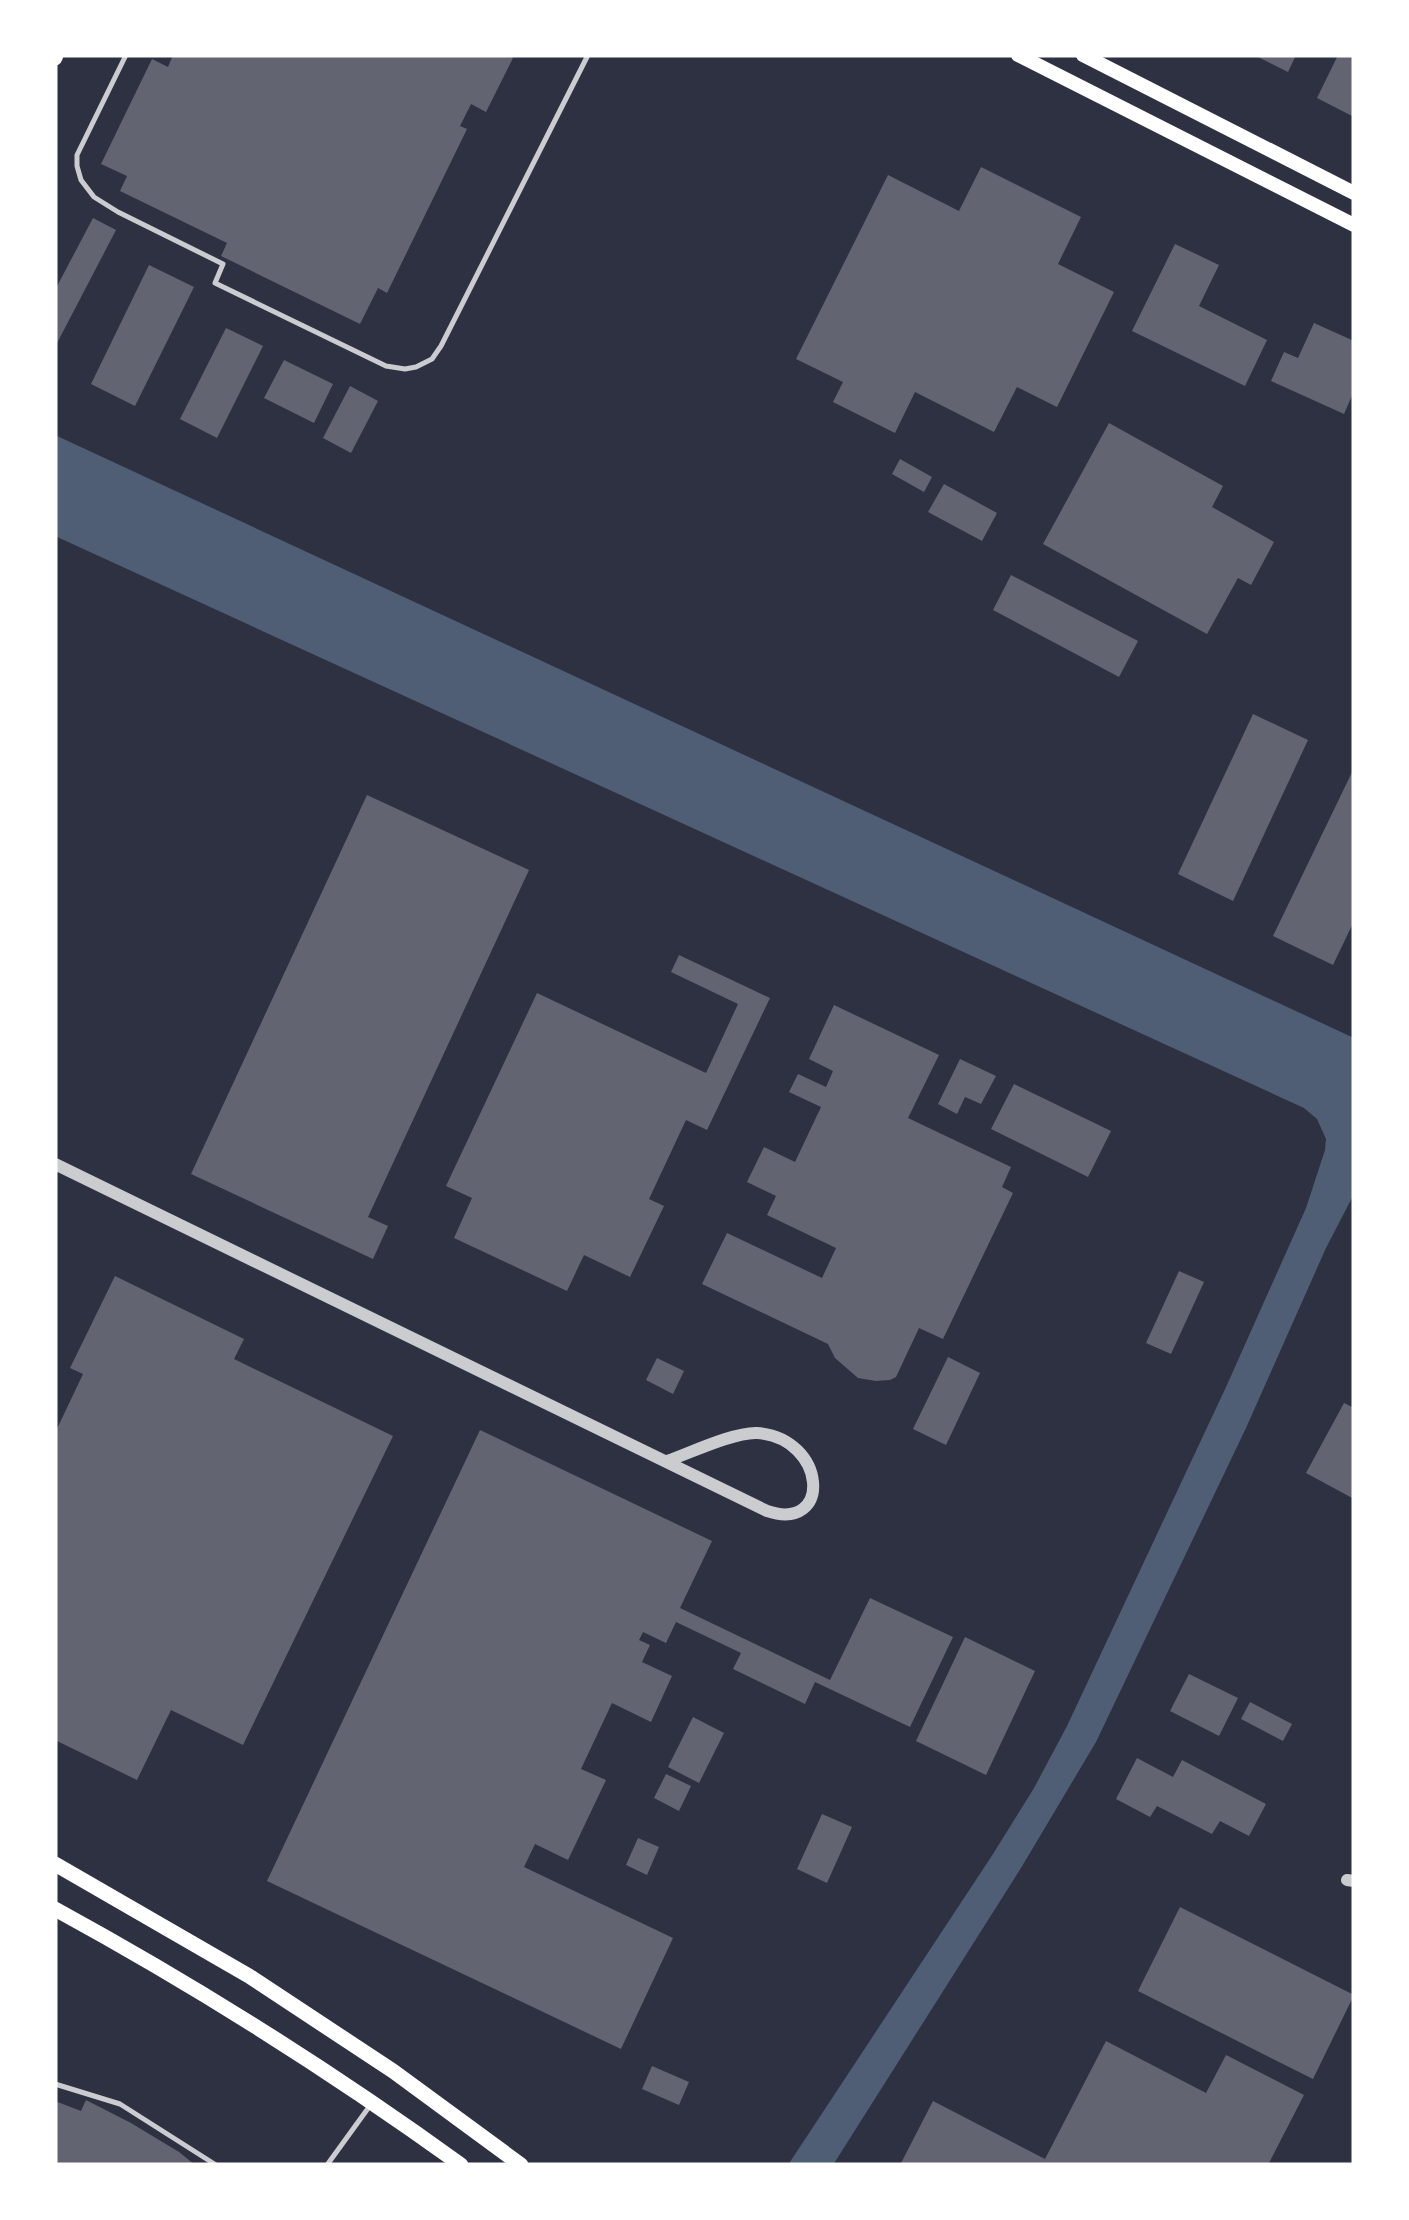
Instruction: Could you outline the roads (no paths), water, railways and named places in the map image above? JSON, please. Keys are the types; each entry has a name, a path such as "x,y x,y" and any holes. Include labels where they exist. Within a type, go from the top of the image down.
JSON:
{"main road":[{"path":"1018,55 1354,225"},
{"path":"1083,55 1354,193"},
{"path":"55,1864 249,1976 393,2072 521,2165"},
{"path":"55,1909 228,2008 373,2102 461,2165"}],"street":[{"path":"55,1164 667,1461 780,1515 800,1512 812,1495 812,1475 803,1454 770,1436 744,1434 667,1461"}],"lane":[{"path":"126,55 79,148 77,166 89,192 118,212 223,264 215,283 374,361 404,369 424,364 442,346 588,55"},
{"path":"55,2084 120,2104 216,2165"},
{"path":"327,2165 373,2102"}],"water":[{"path":"55,435 1354,1038 1354,1194 1246,1428 1096,1742 833,2165 788,2165 993,1854 1067,1726 1306,1208 1326,1139 1317,1119 1304,1108 55,536"}]}
